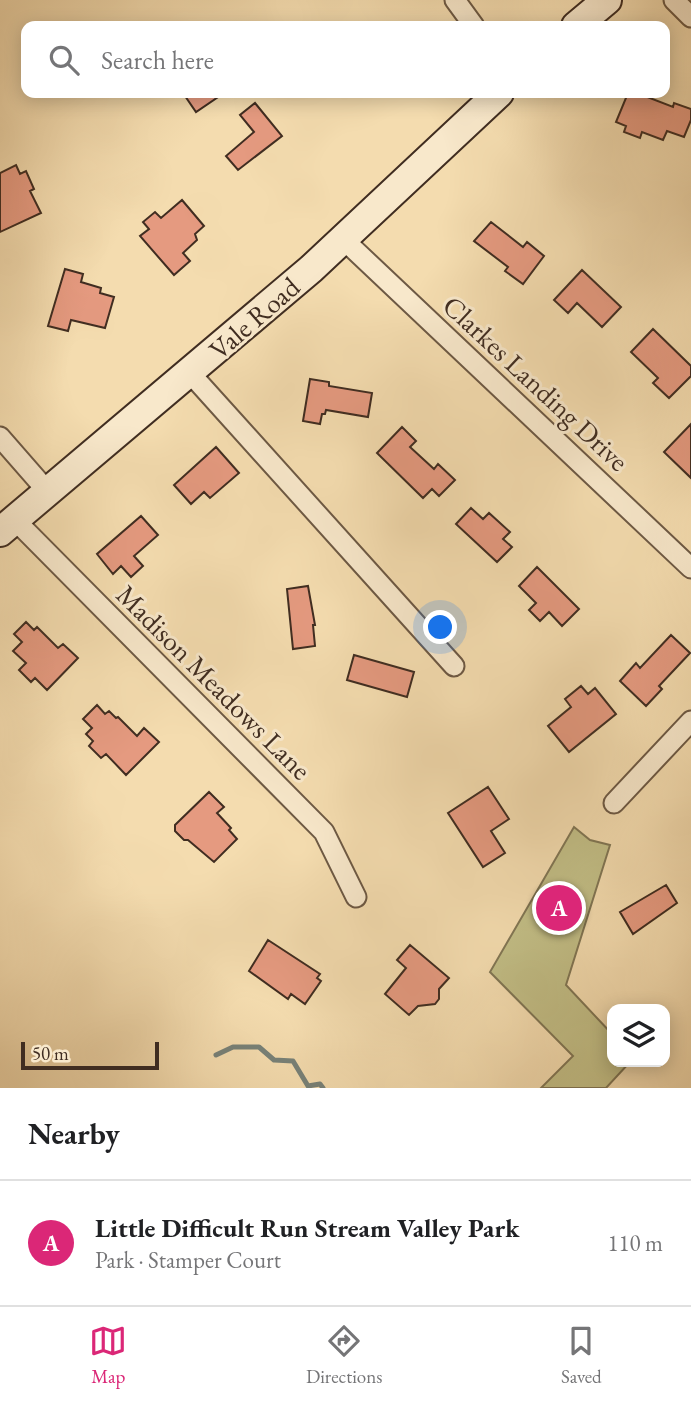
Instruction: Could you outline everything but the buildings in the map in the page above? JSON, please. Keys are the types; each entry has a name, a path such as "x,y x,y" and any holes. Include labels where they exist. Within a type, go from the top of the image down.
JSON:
{"main road":[{"path":"582,21 607,0"},
{"name":"Vale Road","path":"7,526 190,373 342,239 494,98"}],"street":[{"path":"455,0 470,21"},
{"path":"674,0 691,16"},
{"name":"Clarkes Landing Drive","path":"342,239 691,568"},
{"path":"190,373 454,666"},
{"path":"0,437 48,492"},
{"name":"Madison Meadows Lane","path":"7,526 324,832 356,897"},
{"path":"614,803 691,721"}],"shaded area":[{"path":"574,827 590,840 610,845 566,985 607,1029 607,1067 625,1067 606,1088 541,1088 573,1056 490,972"}],"waterway":[{"path":"216,1055 233,1047 259,1047 274,1060 293,1061 308,1086 320,1084 323,1088"}],"place":[{"name":"Little Difficult Run Stream Valley Park","path":"559,908"}]}
